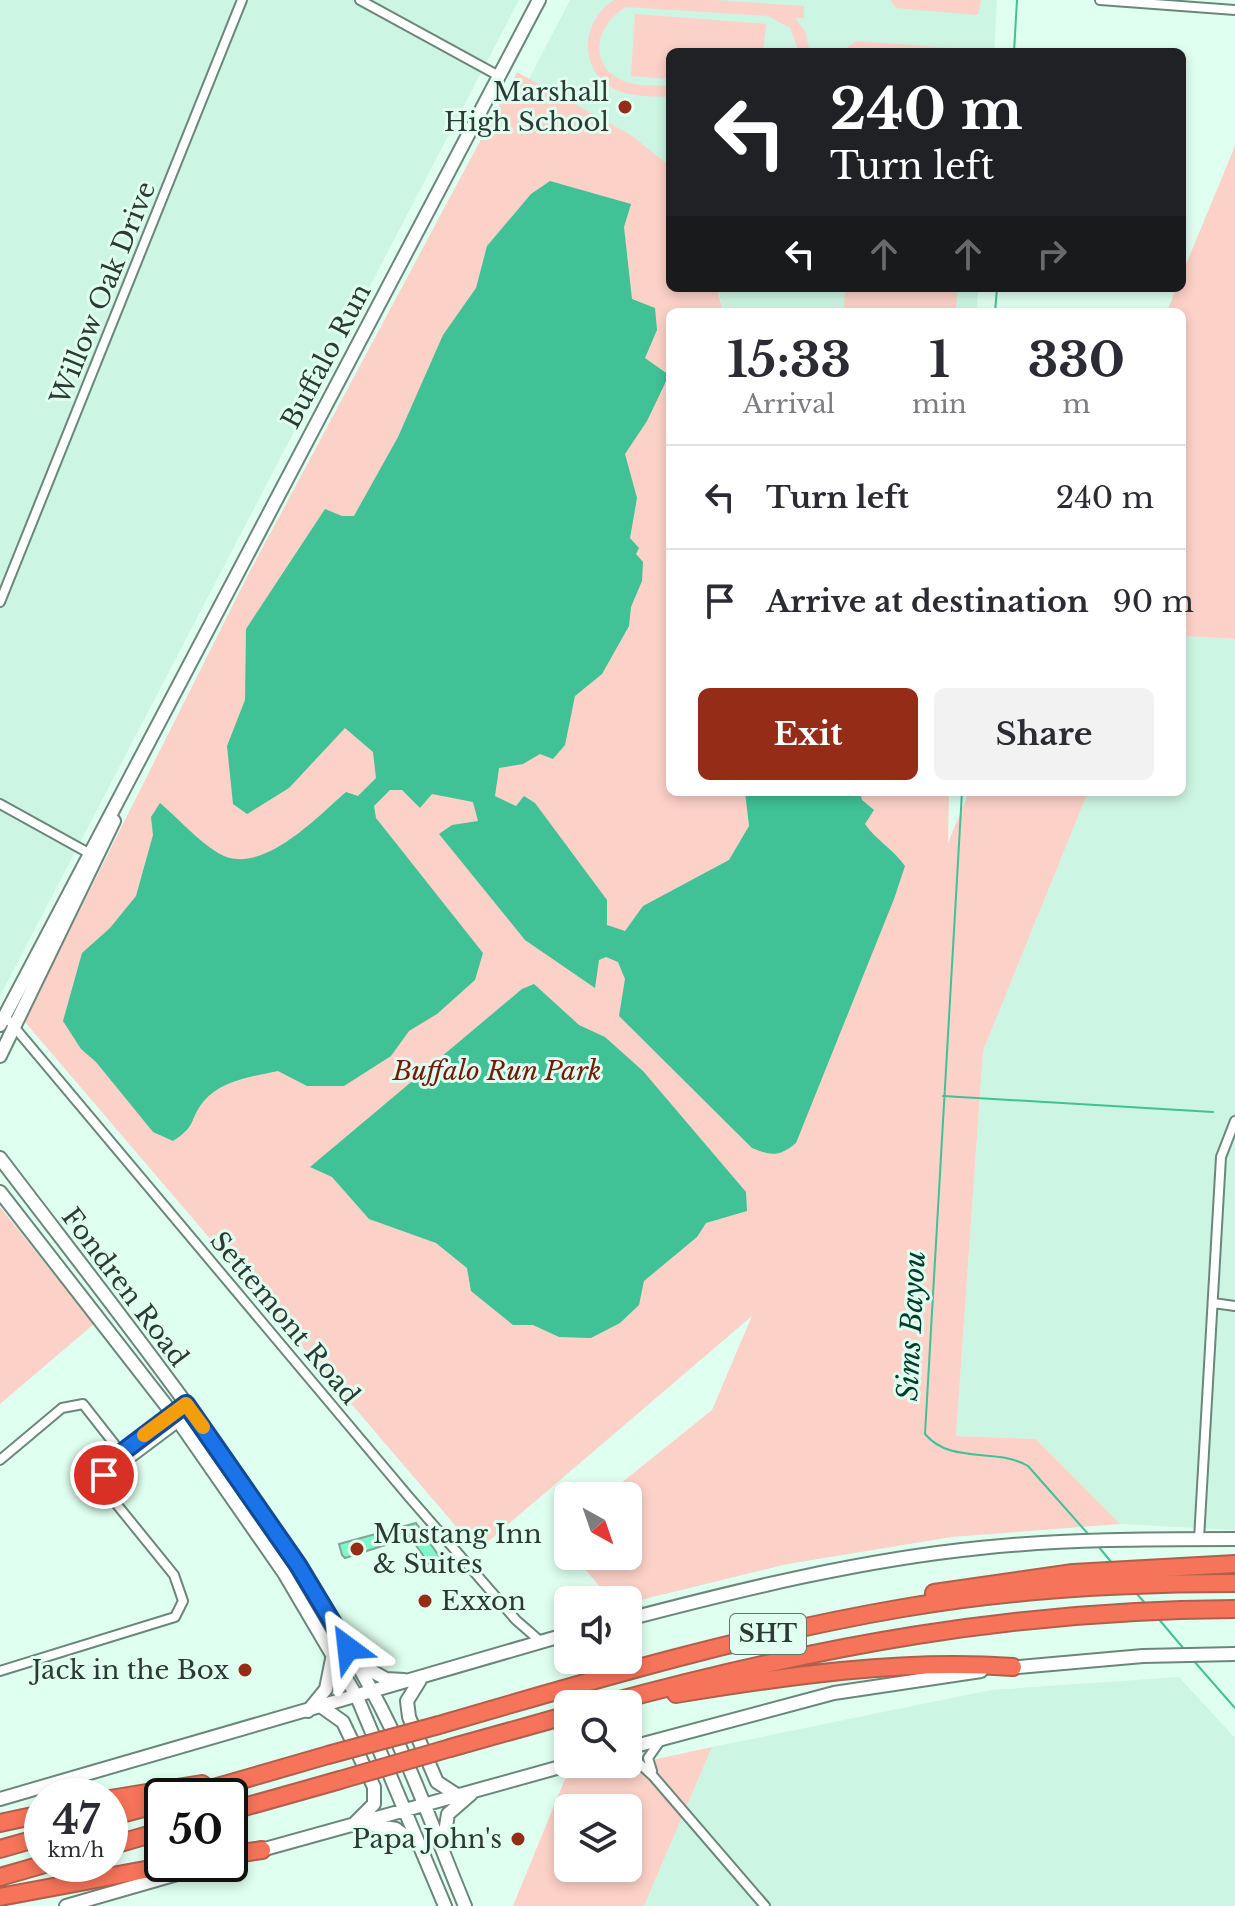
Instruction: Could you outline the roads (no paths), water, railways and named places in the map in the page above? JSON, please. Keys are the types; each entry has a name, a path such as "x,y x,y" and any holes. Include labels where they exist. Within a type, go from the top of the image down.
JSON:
{"highway":[{"path":"761,1636 930,1594 1073,1573 1235,1564"},
{"name":"SHT","path":"248,1779 761,1636 932,1603 1105,1586 1235,1583"},
{"name":"SHT","path":"642,1694 741,1668 880,1639 1015,1620 1182,1609 1235,1609"},
{"path":"642,1700 796,1676 976,1665 1013,1667"},
{"path":"248,1806 554,1719"},
{"path":"128,1796 256,1777"},
{"path":"0,1823 24,1818"},
{"path":"0,1849 24,1842"},
{"path":"248,1853 262,1850"},
{"path":"0,1877 24,1870"},
{"path":"0,1897 144,1870"}],"main road":[{"name":"Buffalo Run","path":"0,1056 152,733 539,0"},
{"name":"Buffalo Run","path":"2,1021 93,855"},
{"name":"Fondren Road","path":"0,1158 189,1408 298,1565 373,1692 465,1906"},
{"name":"Fondren Road","path":"0,1192 175,1418 284,1573 357,1697 445,1906"},
{"path":"15,1211 31,1199"},
{"path":"92,1308 106,1297"},
{"path":"175,1418 189,1408"},
{"path":"642,1615 728,1593 891,1560 1049,1542 1235,1539"},
{"path":"284,1573 298,1565"},
{"path":"0,1799 420,1680 554,1638"},
{"path":"307,1711 326,1689 333,1654"},
{"path":"642,1746 834,1693 1013,1667 1143,1656 1235,1654"},
{"path":"356,1662 386,1679 420,1680"},
{"path":"420,1680 409,1696 409,1717 437,1782 457,1795"},
{"path":"322,1707 343,1722 374,1787 374,1804 353,1825"},
{"path":"262,1850 554,1769"},
{"path":"443,1852 448,1814 478,1789"},
{"path":"353,1825 384,1825 396,1829 420,1849"},
{"path":"66,1906 149,1882"}],"street":[{"name":"Willow Oak Drive","path":"0,602 242,0"},
{"path":"360,0 499,76"},
{"path":"1100,0 1235,10"},
{"path":"0,804 93,855"},
{"name":"Settemont Road","path":"2,1021 14,1028 409,1497 516,1620 540,1641"},
{"path":"1199,1539 1221,1157 1235,1121"},
{"path":"1213,1303 1235,1306"},
{"path":"0,1460 62,1408 83,1404 124,1457"},
{"path":"0,1671 175,1617 183,1601 174,1575 101,1485 104,1466 124,1457 175,1418"},
{"path":"653,1776 648,1758 662,1739"},
{"path":"642,1765 765,1906"}],"waterway":[{"name":"Sims Bayou","path":"1014,48 1017,0"},
{"name":"Sims Bayou","path":"995,308 997,292"},
{"name":"Sims Bayou","path":"962,796 925,1434 948,1449 1002,1457 1028,1466 1089,1535"},
{"path":"943,1096 1213,1112"},
{"name":"Sims Bayou","path":"1098,1546 1112,1563"},
{"name":"Sims Bayou","path":"1136,1593 1145,1603"},
{"name":"Sims Bayou","path":"1157,1617 1184,1649"},
{"name":"Sims Bayou","path":"1193,1660 1235,1708"}],"place":[{"name":"Marshall High School","path":"625,107"},
{"name":"Mustang Inn & Suites","path":"357,1549"},
{"name":"Exxon","path":"425,1601"},
{"name":"Jack in the Box","path":"245,1670"},
{"name":"Papa John's","path":"518,1839"}],"park label":[{"name":"Buffalo Run Park","path":"497,1071"}]}
